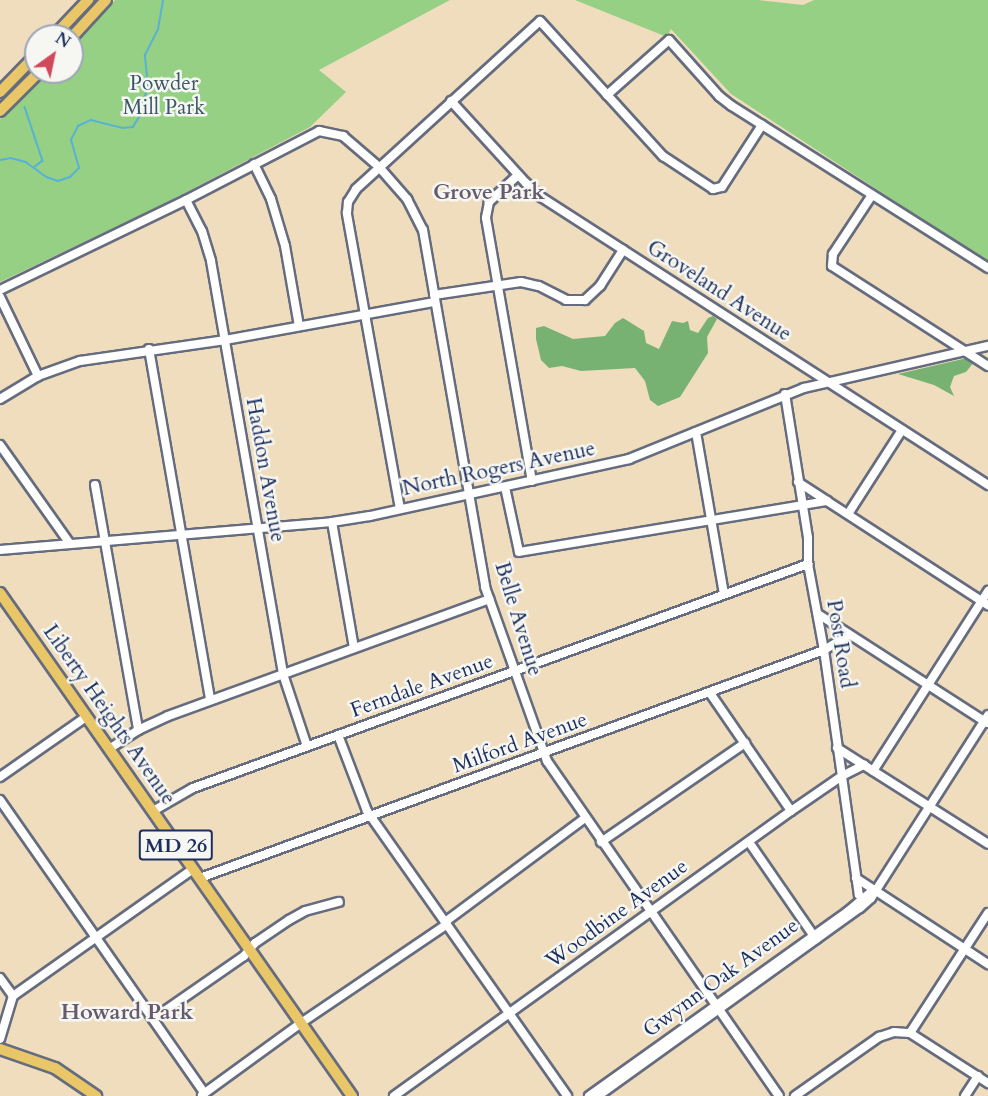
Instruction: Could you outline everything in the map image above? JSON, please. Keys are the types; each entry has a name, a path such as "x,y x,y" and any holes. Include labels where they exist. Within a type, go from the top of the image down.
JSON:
{"main road":[{"path":"65,24 88,0"},
{"path":"84,24 106,0"},
{"path":"0,92 24,67"},
{"path":"0,111 27,84"},
{"name":"Liberty Heights Avenue","path":"0,593 352,1096"},
{"path":"0,1049 55,1068 96,1096"}],"street":[{"path":"400,509 347,207 350,196 540,21 663,156 713,189 722,187 762,125"},
{"path":"607,95 669,40 719,96 988,268"},
{"name":"Groveland Avenue","path":"451,101 541,197 988,485"},
{"name":"Belle Avenue","path":"254,164 319,131 343,136 379,167 407,199 419,219 489,599 544,753 550,767 601,842 779,1096"},
{"path":"0,290 186,201 254,164 271,200 285,246 299,326"},
{"path":"518,175 492,198 487,206 486,218 532,481"},
{"path":"872,195 833,254 831,263 836,269 988,366"},
{"name":"Haddon Avenue","path":"186,201 208,250 283,674 308,746"},
{"path":"0,399 38,376 80,361 148,349 225,340 367,314 498,284 530,283 566,300 585,300 600,286 623,250"},
{"path":"0,297 38,376"},
{"name":"North Rogers Avenue","path":"1,549 332,522 400,509 629,459 786,394 827,382 988,346"},
{"path":"148,349 210,700"},
{"name":"Post Road","path":"786,394 801,505 808,538 808,564 824,650 856,878 859,895 862,898"},
{"path":"848,514 902,430"},
{"path":"696,432 724,594"},
{"path":"0,445 70,544"},
{"path":"798,482 985,603"},
{"path":"95,485 138,730"},
{"path":"505,487 519,552 827,501"},
{"path":"332,522 354,648"},
{"name":"Ferndale Avenue","path":"153,812 193,788 808,564"},
{"path":"873,771 927,685 985,603 988,591"},
{"path":"109,749 138,730 210,700 489,599"},
{"path":"818,614 927,685 987,720"},
{"name":"Milford Avenue","path":"13,996 96,938 196,874 372,817 824,650 849,635"},
{"path":"710,693 791,811"},
{"path":"0,777 86,717"},
{"name":"Gwynn Oak Avenue","path":"598,1096 815,938 861,909 987,720"},
{"path":"338,735 372,817 567,1096"},
{"path":"601,842 745,743"},
{"path":"837,748 988,844"},
{"name":"Woodbine Avenue","path":"394,1096 791,811 842,776 864,765"},
{"path":"0,800 203,1094 446,923 585,818"},
{"path":"748,842 815,938"},
{"path":"856,878 988,964"},
{"name":"Gwynn Oak Avenue","path":"815,938 874,890"},
{"path":"153,1019 244,956 249,949 297,915 339,902"},
{"path":"910,1033 988,913"},
{"path":"0,978 13,996 0,1039"},
{"name":"Gwynn Oak Avenue","path":"589,1096 717,1008"},
{"path":"795,1096 879,1037 894,1032 910,1033 988,1083"},
{"path":"965,1096 978,1076"}],"green space":[{"name":"Powder Mill Park","path":"115,0 450,0 319,70 346,92 310,127 166,203 0,282 0,119 35,84 84,84 84,33"},
{"path":"575,0 758,0 803,5 814,0 988,0 988,262 731,94 671,29 667,37"},
{"path":"713,316 717,319 707,337 708,353 680,397 658,406 650,400 645,381 635,368 581,371 562,366 549,368 541,360 536,339 536,328 544,326 573,339 605,336 615,323 623,318 644,331 646,343 659,349 672,321 683,323 688,321 690,330 698,333 708,318"},
{"path":"967,358 974,362 966,372 954,376 950,387 954,396 934,385 898,374"}],"waterway":[{"path":"0,160 11,158 26,162 47,177 58,181 70,177 79,168 71,140 78,126 91,120 122,128 133,127 139,117 148,86 145,55 158,29 163,0"},
{"path":"25,107 43,161 35,167"}],"district":[{"name":"Grove Park","path":"489,193"},
{"name":"Howard Park","path":"127,1013"}]}
